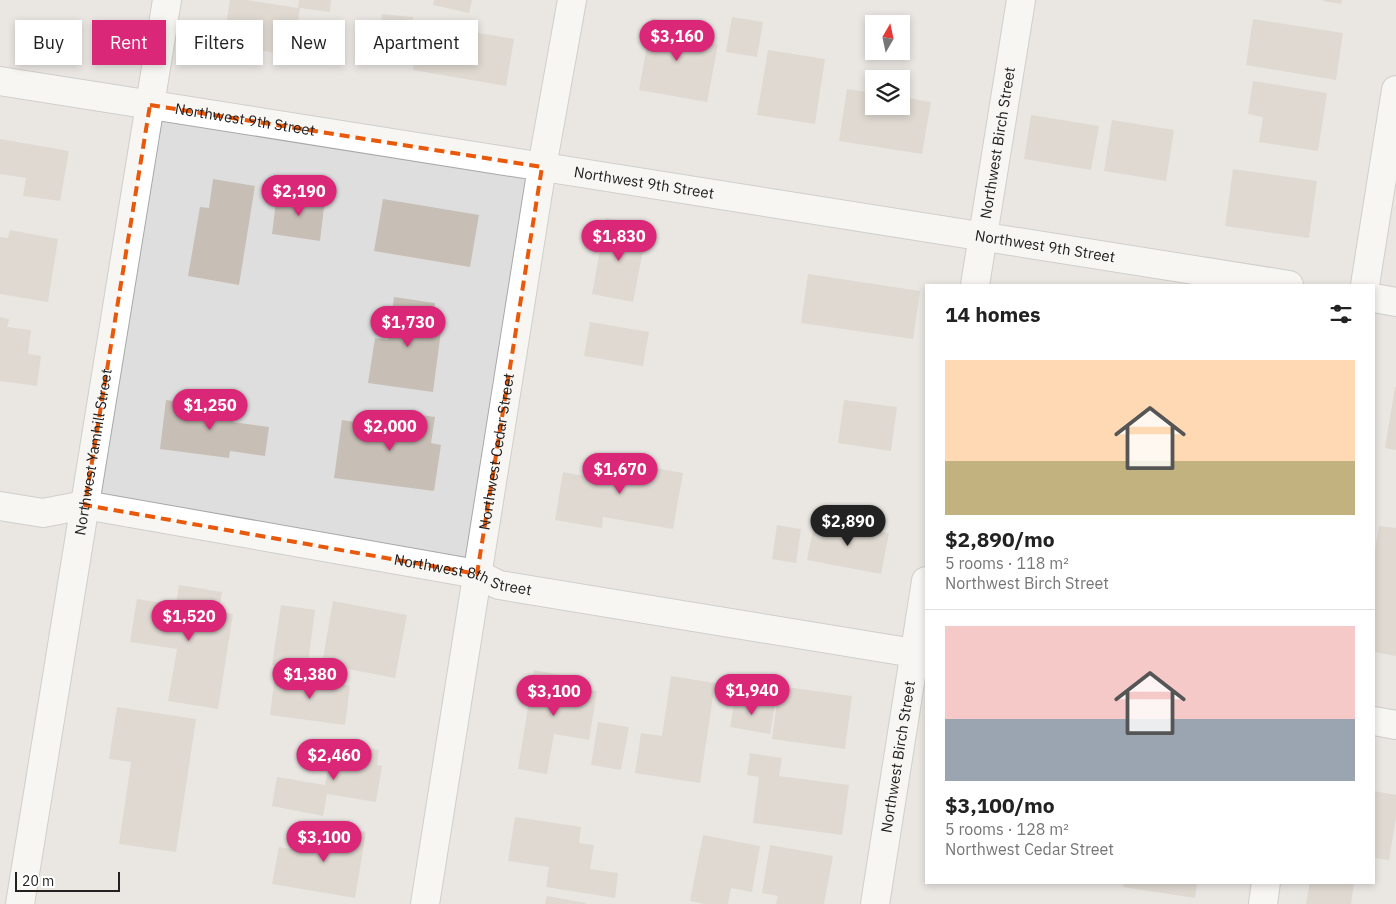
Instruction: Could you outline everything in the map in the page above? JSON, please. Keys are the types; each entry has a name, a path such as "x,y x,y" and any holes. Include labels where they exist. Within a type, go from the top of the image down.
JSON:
{"street":[{"name":"Northwest Yamhill Street","path":"20,904 167,0"},
{"name":"Northwest Cedar Street","path":"425,904 542,167 572,0"},
{"name":"Northwest Birch Street","path":"975,284 1022,0"},
{"name":"Northwest 9th Street","path":"0,81 1283,284"},
{"path":"1365,284 1396,90"},
{"path":"1375,298 1396,302"},
{"name":"Northwest 8th Street","path":"0,506 43,513 85,505 477,574 499,585 920,654"},
{"name":"Northwest Birch Street","path":"875,904 920,654 925,593"},
{"path":"1375,721 1396,725"},
{"path":"1262,904 1266,884"}],"highlighted area":[{"path":"150,105 542,167 477,574 85,505"}],"shaded area":[{"path":"0,0 1396,0 1396,904 0,904"}],"building":[{"path":"230,0 247,0 298,8 299,0 331,0 330,12 300,8 298,20 273,20 273,52 263,51 263,20 227,20"},
{"path":"434,0 472,0 469,13 433,5"},
{"path":"1323,0 1342,0 1341,4"},
{"path":"382,14 413,17 413,20 381,20"},
{"path":"732,17 763,22 757,57 726,52"},
{"path":"652,18 690,25 687,39 718,44 707,102 639,90"},
{"path":"1253,19 1343,33 1336,80 1246,65"},
{"path":"478,33 514,39 506,86 413,70 414,65 478,65"},
{"path":"768,50 825,59 815,124 757,115"},
{"path":"1253,81 1327,93 1318,151 1259,142 1263,117 1248,114"},
{"path":"847,89 865,92 865,115 910,115 910,98 931,102 922,154 839,141"},
{"path":"1031,115 1099,126 1091,170 1024,159"},
{"path":"1112,120 1174,130 1166,181 1104,171"},
{"path":"0,139 69,151 60,201 23,196 26,178 0,174"},
{"path":"1233,169 1317,181 1309,238 1225,226"},
{"path":"213,179 255,186 239,285 188,276 200,207 209,208"},
{"path":"277,193 325,199 320,241 272,234"},
{"path":"383,199 479,215 470,267 374,251"},
{"path":"606,218 628,222 626,232 646,235 633,302 592,294"},
{"path":"10,230 58,239 48,302 0,294 0,237 8,238"},
{"path":"808,274 920,291 913,339 801,323"},
{"path":"394,297 435,303 433,322 442,323 433,392 368,383 375,338 388,340"},
{"path":"0,317 9,319 7,327 31,330 28,354 41,356 37,386 0,381"},
{"path":"590,322 649,332 643,366 584,356"},
{"path":"1396,388 1396,450 1385,448"},
{"path":"166,400 235,409 233,422 269,427 265,456 230,451 229,458 160,449"},
{"path":"844,400 897,407 891,451 838,443"},
{"path":"386,410 435,417 431,443 441,445 434,491 334,478 342,420 384,426"},
{"path":"592,457 683,473 673,529 603,517 602,528 555,520 563,472 589,477"},
{"path":"815,520 889,533 881,574 807,560"},
{"path":"777,525 801,529 796,563 772,559"},
{"path":"1379,526 1396,528 1396,656 1375,652 1375,551"},
{"path":"179,585 222,592 219,612 233,614 218,709 168,701 177,649 130,642 137,599 176,605"},
{"path":"333,601 407,615 395,678 322,664"},
{"path":"281,605 315,610 307,670 272,665"},
{"path":"534,670 578,678 576,688 597,691 589,740 554,734 547,774 518,769"},
{"path":"275,675 350,686 345,725 270,715"},
{"path":"671,676 715,683 700,783 635,773 641,733 662,736"},
{"path":"779,686 852,696 845,749 772,739"},
{"path":"735,698 775,705 770,734 730,727"},
{"path":"117,707 196,719 176,852 119,844 131,762 109,759"},
{"path":"598,722 629,727 621,770 591,765"},
{"path":"333,741 379,750 377,765 382,766 376,802 327,794 323,816 272,806 277,777 325,785"},
{"path":"750,753 782,758 779,776 849,785 842,835 753,823 759,777 747,775"},
{"path":"1375,791 1396,795 1396,818 1389,860 1375,858"},
{"path":"515,817 581,827 579,843 594,845 590,869 618,873 615,898 546,887 549,867 508,861"},
{"path":"317,824 366,832 355,898 272,884 279,847 313,853"},
{"path":"703,835 760,846 752,892 731,888 728,904 704,904 690,901"},
{"path":"770,845 833,856 824,904 776,904 778,896 762,893"},
{"path":"1124,884 1197,884 1195,898 1123,887"},
{"path":"1310,884 1354,884 1351,904 1306,904"},
{"path":"547,896 586,903 586,904 545,904"}]}
